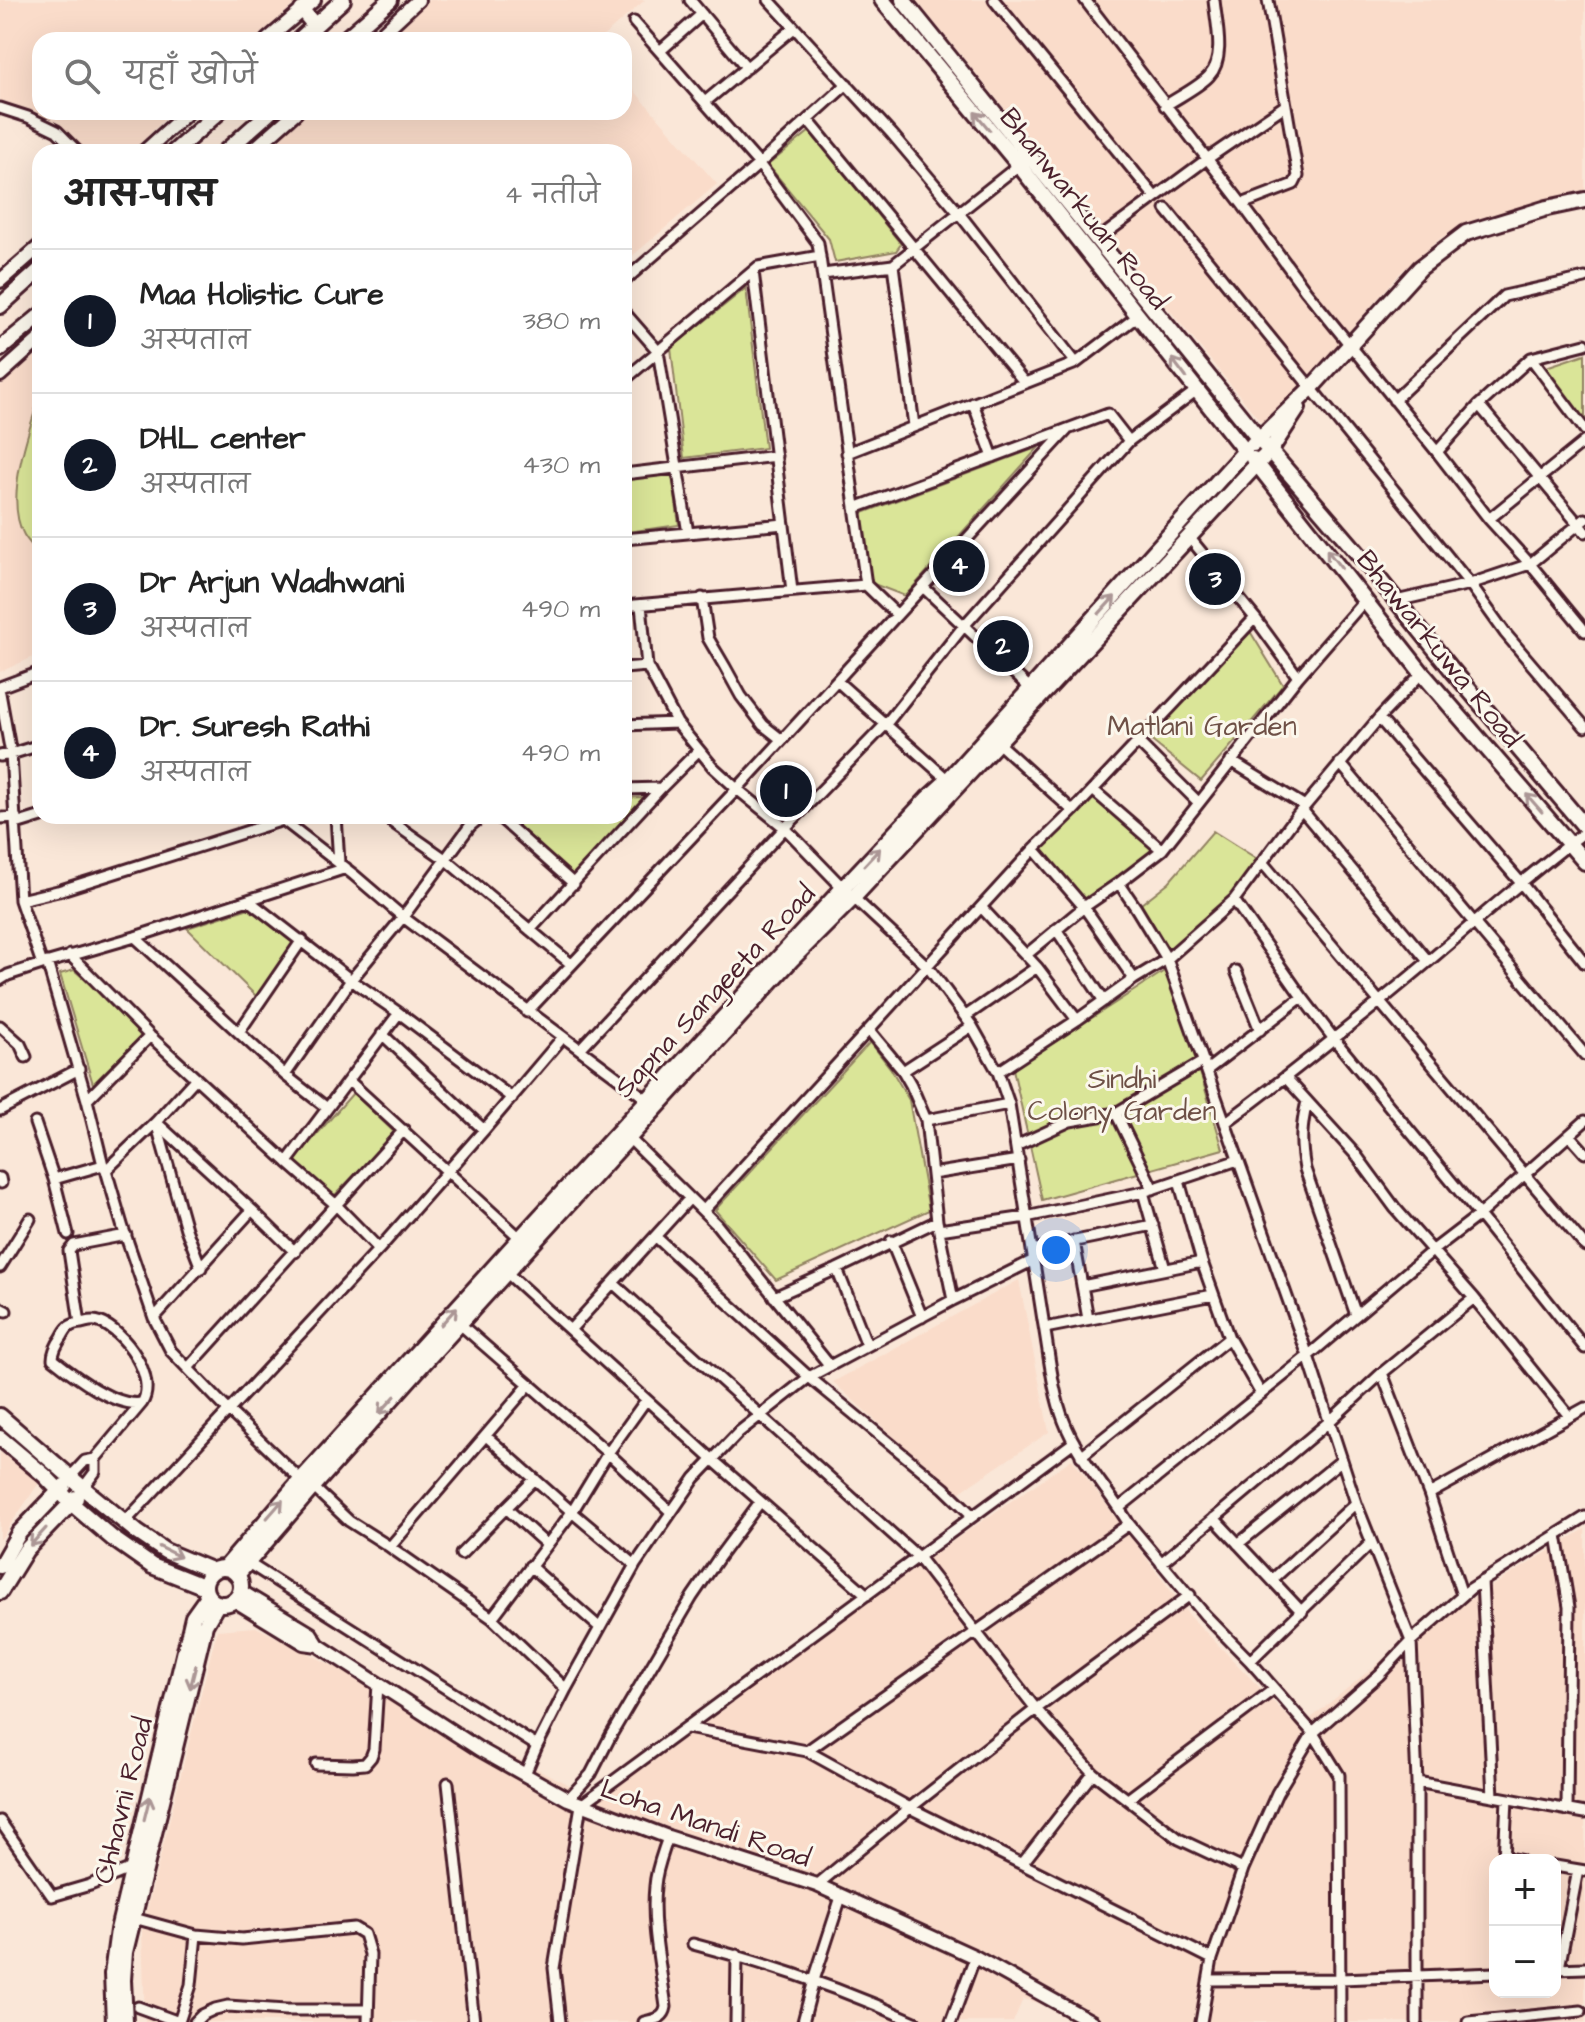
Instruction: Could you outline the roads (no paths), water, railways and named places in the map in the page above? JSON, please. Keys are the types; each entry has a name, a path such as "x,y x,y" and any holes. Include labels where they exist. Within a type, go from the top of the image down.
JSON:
{"main road":[{"path":"308,32 343,0"},
{"path":"353,32 390,0"},
{"name":"Bhanwarkuan Road","path":"882,0 1019,165 1245,451"},
{"name":"Bhanwarkuan Road","path":"903,0 1270,451"},
{"path":"308,5 315,26"},
{"path":"183,144 210,120"},
{"path":"234,144 261,120"},
{"path":"1311,388 1420,268 1466,233 1547,208 1585,200"},
{"path":"0,306 32,277"},
{"path":"0,349 32,323"},
{"name":"Sapna Sangeeta Road","path":"848,893 998,743 1035,693 1245,451 1311,388"},
{"name":"Sapna Sangeeta Road","path":"225,1571 248,1563 307,1484 520,1238 791,960 927,799 1189,537 1270,451 1311,388"},
{"name":"Bhawarkuwa Road","path":"1245,451 1422,673 1585,862"},
{"name":"Bhawarkuwa Road","path":"1270,451 1585,829"},
{"name":"Sapna Sangeeta Road","path":"225,1571 460,1324 629,1138 652,1104"},
{"path":"0,1416 83,1488 165,1551 225,1571 241,1582 237,1595 224,1604 152,1566 112,1538 0,1438"},
{"path":"0,1566 19,1533 71,1476"},
{"path":"0,1592 26,1550 83,1488"},
{"path":"210,1595 208,1575 225,1571"},
{"name":"Chhavni Road","path":"127,1916 132,1868 193,1617 210,1595"},
{"name":"Chhavni Road","path":"125,2022 112,1974 205,1625 210,1595"},
{"name":"Chhavni Road","path":"114,2022 118,1993"}],"street":[{"path":"384,32 418,0"},
{"path":"690,0 747,68"},
{"path":"769,0 892,134 958,212 1076,363"},
{"path":"994,0 1155,197"},
{"path":"1085,0 1306,291 1489,519 1585,631"},
{"path":"1165,106 1208,77 1213,69 1218,55 1214,0"},
{"path":"1242,204 1294,184 1298,176 1268,0"},
{"path":"276,32 308,5"},
{"path":"660,51 702,14"},
{"path":"634,22 759,164 818,243 866,585 897,615"},
{"path":"705,102 794,28"},
{"path":"632,274 847,84"},
{"path":"1097,240 1286,105"},
{"path":"0,108 32,119"},
{"path":"34,120 57,131 70,144"},
{"path":"153,144 179,120"},
{"path":"260,144 287,120"},
{"path":"808,120 1025,383"},
{"path":"823,274 893,265 1019,165"},
{"path":"1166,209 1470,584 1505,633 1585,727"},
{"path":"0,281 32,253"},
{"path":"632,373 758,267 820,256"},
{"path":"893,265 914,426"},
{"path":"753,271 792,591"},
{"path":"1394,400 1504,296 1585,278"},
{"path":"847,453 1076,363 1139,315"},
{"path":"632,321 658,351 688,533"},
{"path":"1437,452 1479,405 1531,358 1585,344"},
{"path":"0,375 32,346"},
{"path":"1531,358 1585,430"},
{"path":"580,1049 886,724 963,627 1129,441 1197,390"},
{"path":"973,403 993,457"},
{"path":"1396,601 1470,584 1530,564 1583,525 1479,405"},
{"path":"855,508 1108,414 1129,441"},
{"path":"527,1012 1068,429"},
{"path":"1489,519 1585,441"},
{"path":"632,473 776,456"},
{"path":"632,538 784,524"},
{"path":"1189,537 1298,677"},
{"path":"632,606 866,585"},
{"path":"923,587 1035,693"},
{"path":"702,598 708,638 741,696 763,725 782,740"},
{"path":"1026,955 1084,907 1162,850 1298,677 1365,600"},
{"path":"641,605 647,666 677,723 713,767 785,828 848,893 928,967 966,1016 998,1072 1009,1104 1063,1420 1081,1456 1129,1524 1205,1615 1313,1733 1339,1775 1340,2022"},
{"path":"703,1211 1034,849 1255,618"},
{"path":"632,667 647,666"},
{"path":"998,1072 1167,959 1234,900 1340,763 1422,673"},
{"path":"0,687 32,675"},
{"path":"837,681 948,780"},
{"path":"0,693 11,754 20,900 79,1069 126,1235 154,1318 171,1351 228,1410 349,1521 492,1618 566,1689"},
{"path":"1379,718 1521,883 1585,963"},
{"path":"632,725 677,723"},
{"path":"1138,742 1198,802"},
{"path":"998,743 1073,811"},
{"path":"0,756 32,747"},
{"path":"632,820 699,750"},
{"path":"1231,761 1304,808 1428,961"},
{"path":"1340,763 1585,1055"},
{"path":"632,789 661,788"},
{"path":"1093,790 1162,850"},
{"path":"0,818 32,818"},
{"path":"20,900 58,891 263,824"},
{"path":"289,824 403,917 652,1104"},
{"path":"337,824 342,866"},
{"path":"395,824 445,859 571,964"},
{"path":"285,1075 351,980 472,824"},
{"path":"507,824 574,884"},
{"path":"530,930 628,824"},
{"path":"1225,1123 1334,1039 1585,829"},
{"path":"1034,849 1084,907 1134,979"},
{"path":"1262,862 1585,1246"},
{"path":"0,980 44,963 248,900 342,866"},
{"path":"1119,883 1167,959 1308,1356 1356,1503 1411,1641 1417,1782 1417,2022"},
{"path":"248,900 512,1098"},
{"path":"1234,900 1334,1039 1585,1348"},
{"path":"981,907 1037,967 1077,1020"},
{"path":"1056,929 1104,1001"},
{"path":"135,937 285,1075 327,1108"},
{"path":"239,1032 302,940"},
{"path":"70,955 150,1036 335,1204 379,1249"},
{"path":"966,1016 1037,967"},
{"path":"1236,971 1260,1030"},
{"path":"1016,1146 1070,1121 1116,1113 1206,1066 1302,997"},
{"path":"287,1162 399,1013"},
{"path":"0,1026 20,1044 26,1057"},
{"path":"903,1071 972,1026"},
{"path":"869,1030 903,1071 926,1120 938,1225 953,1300"},
{"path":"382,1034 484,1130"},
{"path":"87,1100 150,1036"},
{"path":"125,1522 379,1249 563,1037"},
{"path":"0,1110 79,1069"},
{"path":"54,1179 105,1167 156,1122 196,1078"},
{"path":"1286,1078 1356,1155 1395,1208 1474,1298 1569,1416"},
{"path":"349,1081 520,1238"},
{"path":"1307,1101 1301,1128 1305,1169 1356,1315"},
{"path":"926,1120 1009,1104"},
{"path":"1116,1113 1148,1190 1153,1225 1165,1269"},
{"path":"1119,1508 1479,1215 1585,1121"},
{"path":"156,1122 295,1252"},
{"path":"156,1122 186,1229 201,1268"},
{"path":"35,1123 68,1234"},
{"path":"188,1368 404,1130"},
{"path":"1569,1135 1585,1153"},
{"path":"629,1138 717,1225 830,1366"},
{"path":"932,1174 1019,1160"},
{"path":"774,1297 891,1241 938,1225 1026,1217 1148,1190 1238,1160"},
{"path":"1179,1181 1202,1262 1229,1338 1261,1394"},
{"path":"570,1330 690,1198"},
{"path":"154,1318 252,1210"},
{"path":"0,1267 30,1219"},
{"path":"525,1774 566,1689 635,1565 695,1478 739,1432 809,1377 1033,1255 1074,1241 1153,1225"},
{"path":"80,1323 69,1251 71,1247 126,1235"},
{"path":"656,1237 809,1377 944,1488 973,1516"},
{"path":"891,1241 922,1317"},
{"path":"1074,1241 1088,1319"},
{"path":"1082,1286 1202,1262"},
{"path":"837,1269 867,1345"},
{"path":"506,1272 867,1595"},
{"path":"613,1283 918,1557 1036,1709 1093,1773 1179,1839 1243,1869"},
{"path":"1045,1328 1213,1295"},
{"path":"1161,1563 1474,1298"},
{"path":"71,1476 85,1461 95,1459 142,1403 147,1387 128,1341 113,1329 93,1320 69,1326 53,1359 105,1394 129,1403 142,1403"},
{"path":"460,1324 671,1512"},
{"path":"1081,1456 1229,1338"},
{"path":"1382,1373 1429,1494 1462,1595"},
{"path":"390,1547 528,1386"},
{"path":"492,1618 572,1512 608,1453 646,1400"},
{"path":"1429,1494 1585,1408"},
{"path":"486,1436 635,1565"},
{"path":"560,2022 554,1968 581,1805 1074,1442"},
{"path":"83,1488 95,1472 95,1459"},
{"path":"1238,1544 1342,1460"},
{"path":"461,1554 535,1479"},
{"path":"568,1799 591,1774 692,1597 760,1502"},
{"path":"1272,1580 1356,1503"},
{"path":"506,1508 547,1545"},
{"path":"1201,2022 1212,1959 1243,1869 1277,1793 1313,1733 1462,1595 1585,1517"},
{"path":"1214,1518 1302,1612"},
{"path":"807,1751 1129,1524"},
{"path":"1557,1535 1569,1607 1567,1810"},
{"path":"1250,1661 1371,1543"},
{"path":"248,1563 537,1746"},
{"path":"530,1566 599,1627"},
{"path":"1482,1581 1493,1796"},
{"name":"Loha Mandi Road","path":"237,1595 311,1634 318,1645 479,1749 568,1799 668,1837 817,1885 975,1957 1092,2022"},
{"path":"817,1885 1036,1709 1190,1595"},
{"path":"316,1764 365,1764 371,1757 378,1684"},
{"path":"1128,1799 1274,1689"},
{"path":"687,1728 807,1751 910,1808 1212,1959"},
{"path":"1022,1864 1093,1773"},
{"path":"1417,1782 1585,1813"},
{"path":"448,1783 474,2022"},
{"path":"1504,1854 1507,1799"},
{"path":"0,1821 52,1896 132,1868"},
{"path":"644,2022 661,2018 666,2007 654,1887 668,1837"},
{"path":"1561,1867 1582,1871 1561,1952"},
{"path":"803,2022 841,1897"},
{"path":"127,1916 196,1935 242,1939 354,1928 364,1934 370,1954 368,2017"},
{"path":"138,2007 179,2022 191,1985 196,1935"},
{"path":"693,1944 814,1980 915,2022"},
{"path":"736,2022 737,1955"},
{"path":"951,2022 975,1957"},
{"path":"1561,1968 1585,1968"},
{"path":"1209,1980 1489,1973"},
{"path":"195,2022 202,2015 228,2006 368,2017"},
{"path":"1468,2022 1581,2011"},
{"path":"356,2022 368,2017"}],"place":[{"name":"Dr. Suresh Rathi","path":"959,566"},
{"name":"Dr Arjun Wadhwani","path":"1215,579"},
{"name":"DHL center","path":"1003,646"},
{"name":"Maa Holistic Cure","path":"786,791"}],"park label":[{"name":"Matlani Garden","path":"1202,725"},
{"name":"Sindhi Colony Garden","path":"1122,1094"}]}
